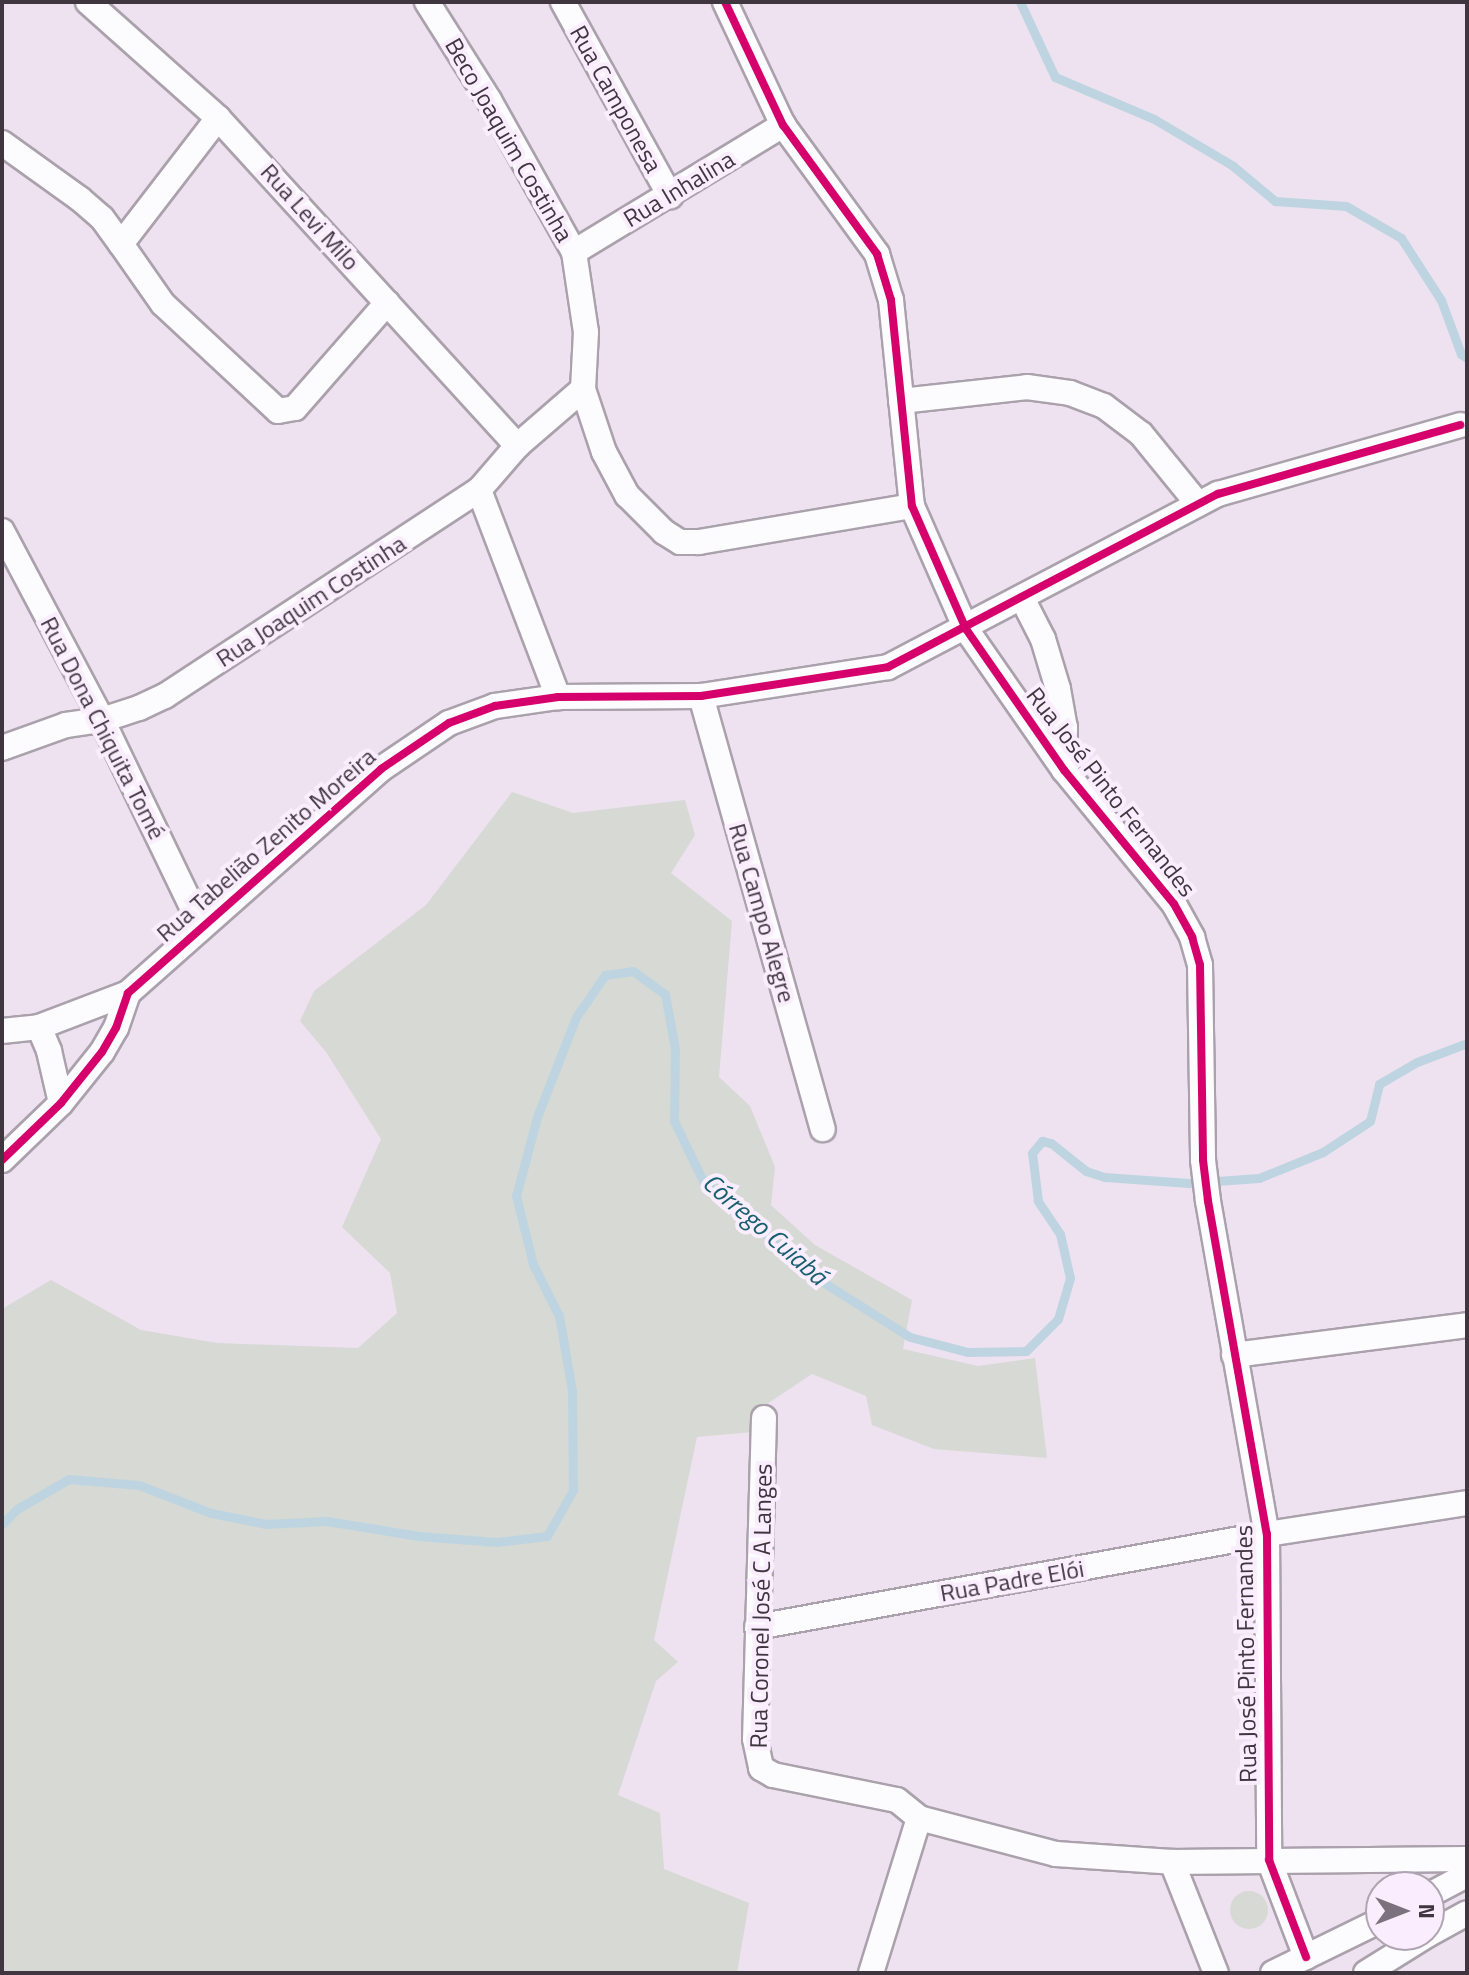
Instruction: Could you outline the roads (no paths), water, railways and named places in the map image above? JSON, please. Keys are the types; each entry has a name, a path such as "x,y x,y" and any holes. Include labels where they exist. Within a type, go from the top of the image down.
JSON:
{"street":[{"name":"Rua Levi Milo","path":"88,2 218,118 517,446"},
{"name":"Beco Joaquim Costinha","path":"427,2 489,100 574,252 586,332 583,389 604,452 627,495 664,532 680,542 699,542 912,506"},
{"name":"Rua Camponesa","path":"563,2 670,196"},
{"name":"Rua José Pinto Fernandes","path":"725,2 783,125 877,254 891,300 912,506 966,629 1064,770 1174,904 1192,937 1200,965 1203,1160 1208,1201 1267,1534 1269,1860"},
{"path":"121,244 218,118"},
{"name":"Rua Inhalina","path":"574,252 783,125"},
{"path":"2,143 102,218 163,304 278,411 295,408 387,303"},
{"path":"901,401 1027,387 1070,393 1104,406 1141,434 1198,504"},
{"name":"Rua Joaquim Costinha","path":"2,748 66,725 102,720 165,696 479,490 517,446 583,389"},
{"name":"Rua Tabelião Zenito Moreira","path":"2,1160 61,1103 102,1052 116,1028 128,993 381,769 449,723 495,706 558,697 701,696 888,667 966,629 1218,494 1460,425"},
{"path":"479,490 558,697"},
{"name":"Rua Dona Chiquita Tomé","path":"4,541 102,720 201,926"},
{"path":"1022,598 1043,639 1058,689 1065,727 1064,770"},
{"name":"Rua Campo Alegre","path":"701,696 823,1129"},
{"path":"2,1031 39,1027 128,993"},
{"path":"39,1027 49,1051 61,1103"},
{"path":"1234,1355 1467,1325"},
{"name":"Rua Coronel José C A Langes","path":"764,1418 755,1739 761,1768 773,1775 897,1800 919,1818"},
{"name":"Rua Padre Elói","path":"757,1627 1267,1534 1467,1503"},
{"path":"871,1973 919,1818 1056,1854 1172,1862 1467,1859"},
{"path":"1269,1860 1306,1957"},
{"path":"1172,1862 1216,1973"},
{"path":"1445,1887 1467,1875"},
{"path":"1445,1925 1467,1913"},
{"path":"1273,1973 1365,1928"},
{"path":"1366,1973 1401,1951"}],"waterway":[{"path":"1020,2 1055,77 1154,119 1233,166 1275,201 1346,206 1401,238 1441,300 1461,354 1467,358"},
{"name":"Córrego Cuiabá","path":"2,1524 17,1509 69,1479 139,1485 211,1513 266,1524 327,1521 419,1536 497,1542 547,1536 573,1490 572,1391 559,1316 533,1264 516,1196 537,1117 576,1017 605,975 633,971 665,994 675,1049 674,1121 703,1181 815,1277 910,1337 968,1352 1026,1351 1058,1319 1070,1278 1060,1234 1038,1201 1032,1153 1042,1141 1051,1143 1086,1171 1105,1177 1189,1183 1259,1178 1323,1152 1370,1121 1379,1084 1417,1062 1467,1043"}]}
